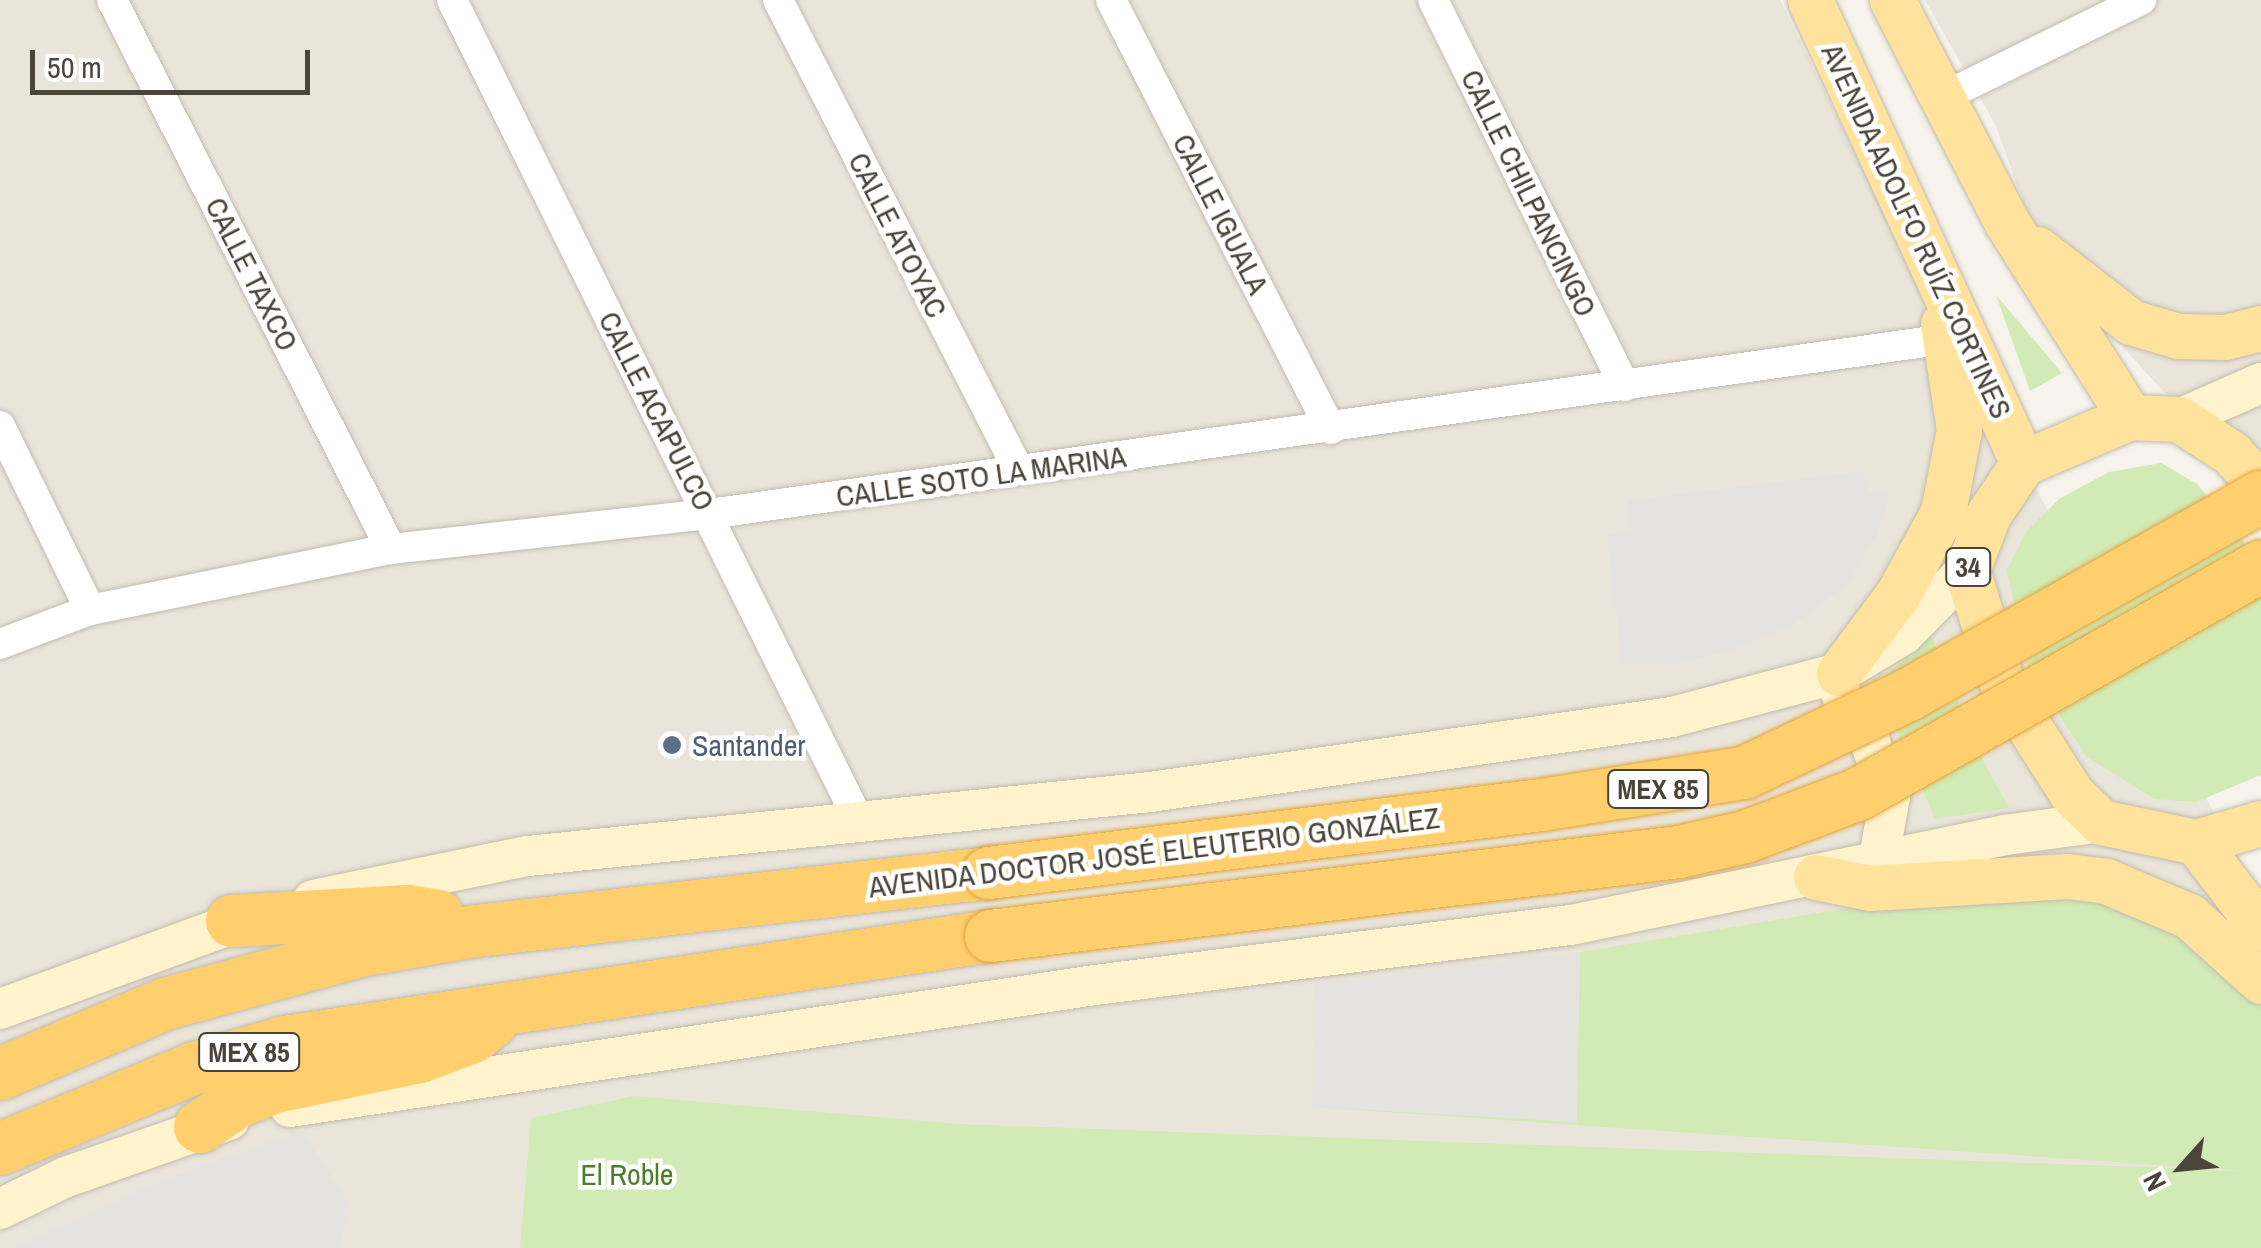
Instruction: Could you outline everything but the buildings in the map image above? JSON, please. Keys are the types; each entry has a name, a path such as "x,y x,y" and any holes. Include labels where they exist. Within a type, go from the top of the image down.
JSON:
{"highway":[{"name":"AVENIDA DOCTOR JOSÉ ELEUTERIO GONZÁLEZ","path":"0,1074 220,986 476,931 1541,805 1744,773 1908,696 2261,497"},
{"name":"AVENIDA DOCTOR JOSÉ ELEUTERIO GONZÁLEZ","path":"0,1149 195,1068 285,1042 991,936 1662,854 1745,837 1857,795 2261,566"},
{"path":"232,921 408,911 446,917 476,931"},
{"path":"200,1126 274,1087 420,1056 474,1037 511,1006"}],"main road":[{"name":"AVENIDA ADOLFO RUÍZ CORTINES","path":"1810,0 1923,239 1957,338 2023,463"},
{"path":"1892,0 2006,221 2130,417"},
{"path":"2006,221 2132,322 2178,336 2225,338 2261,328"},
{"path":"1827,676 1898,594 1943,512 1959,430 1957,338"},
{"path":"2023,463 2130,417 2179,419 2231,454 2261,486"},
{"name":"34","path":"2023,463 1988,515 1967,570 2002,686 2072,794 2102,822"},
{"path":"2102,822 2196,842 2261,824"},
{"path":"2196,842 2261,927"},
{"path":"1816,877 1870,888 2019,878 2106,880 2189,916 2261,982"}],"street":[{"name":"CALLE TAXCO","path":"112,0 391,549"},
{"name":"CALLE ACAPULCO","path":"452,0 860,823"},
{"name":"CALLE ATOYAC","path":"778,0 1018,469"},
{"name":"CALLE IGUALA","path":"1110,0 1331,428"},
{"name":"CALLE CHILPANCINGO","path":"1433,0 1625,386"},
{"path":"1941,98 2142,0"},
{"name":"CALLE SOTO LA MARINA","path":"0,644 90,610 391,549 709,514 1957,338"},
{"path":"2179,419 2261,383"},
{"path":"0,426 90,610"},
{"path":"0,1009 232,921 528,856 1150,792 1604,730 1827,676 1904,634 1967,570"},
{"path":"1827,676 1854,711 1880,766 1890,818 1878,864"},
{"path":"0,1209 200,1126 274,1109 1095,985 1571,925 2102,822"}],"shaded area":[{"path":"0,0 1780,0 1886,216 2256,889 2261,1248 0,1248"},
{"path":"1925,0 2261,0 2261,455 2164,392 2044,261 1996,126"},
{"path":"1863,471 1868,493 1890,492 1879,530 1849,583 1793,625 1726,652 1673,664 1622,663 1607,535 1632,530 1627,501"},
{"path":"1580,952 1577,1122 1312,1107 1314,985"},
{"path":"302,1131 349,1203 340,1248 13,1248 163,1180"}],"green space":[{"path":"1996,295 2062,373 2030,391"},
{"path":"2161,463 2197,484 2241,537 2261,576 2261,775 2196,802 2154,799 2086,756 2027,665 2007,570 2026,532 2059,499 2109,472"},
{"path":"1931,635 1979,753 2009,808 1935,819 1892,718 1868,692"},
{"name":"El Roble","path":"2067,872 2112,885 2261,1000 2261,1248 520,1248 531,1118 634,1096 959,1124 2249,1171 1312,1107 1314,985 1580,952"}],"place":[{"name":"Santander","path":"672,745"}]}
